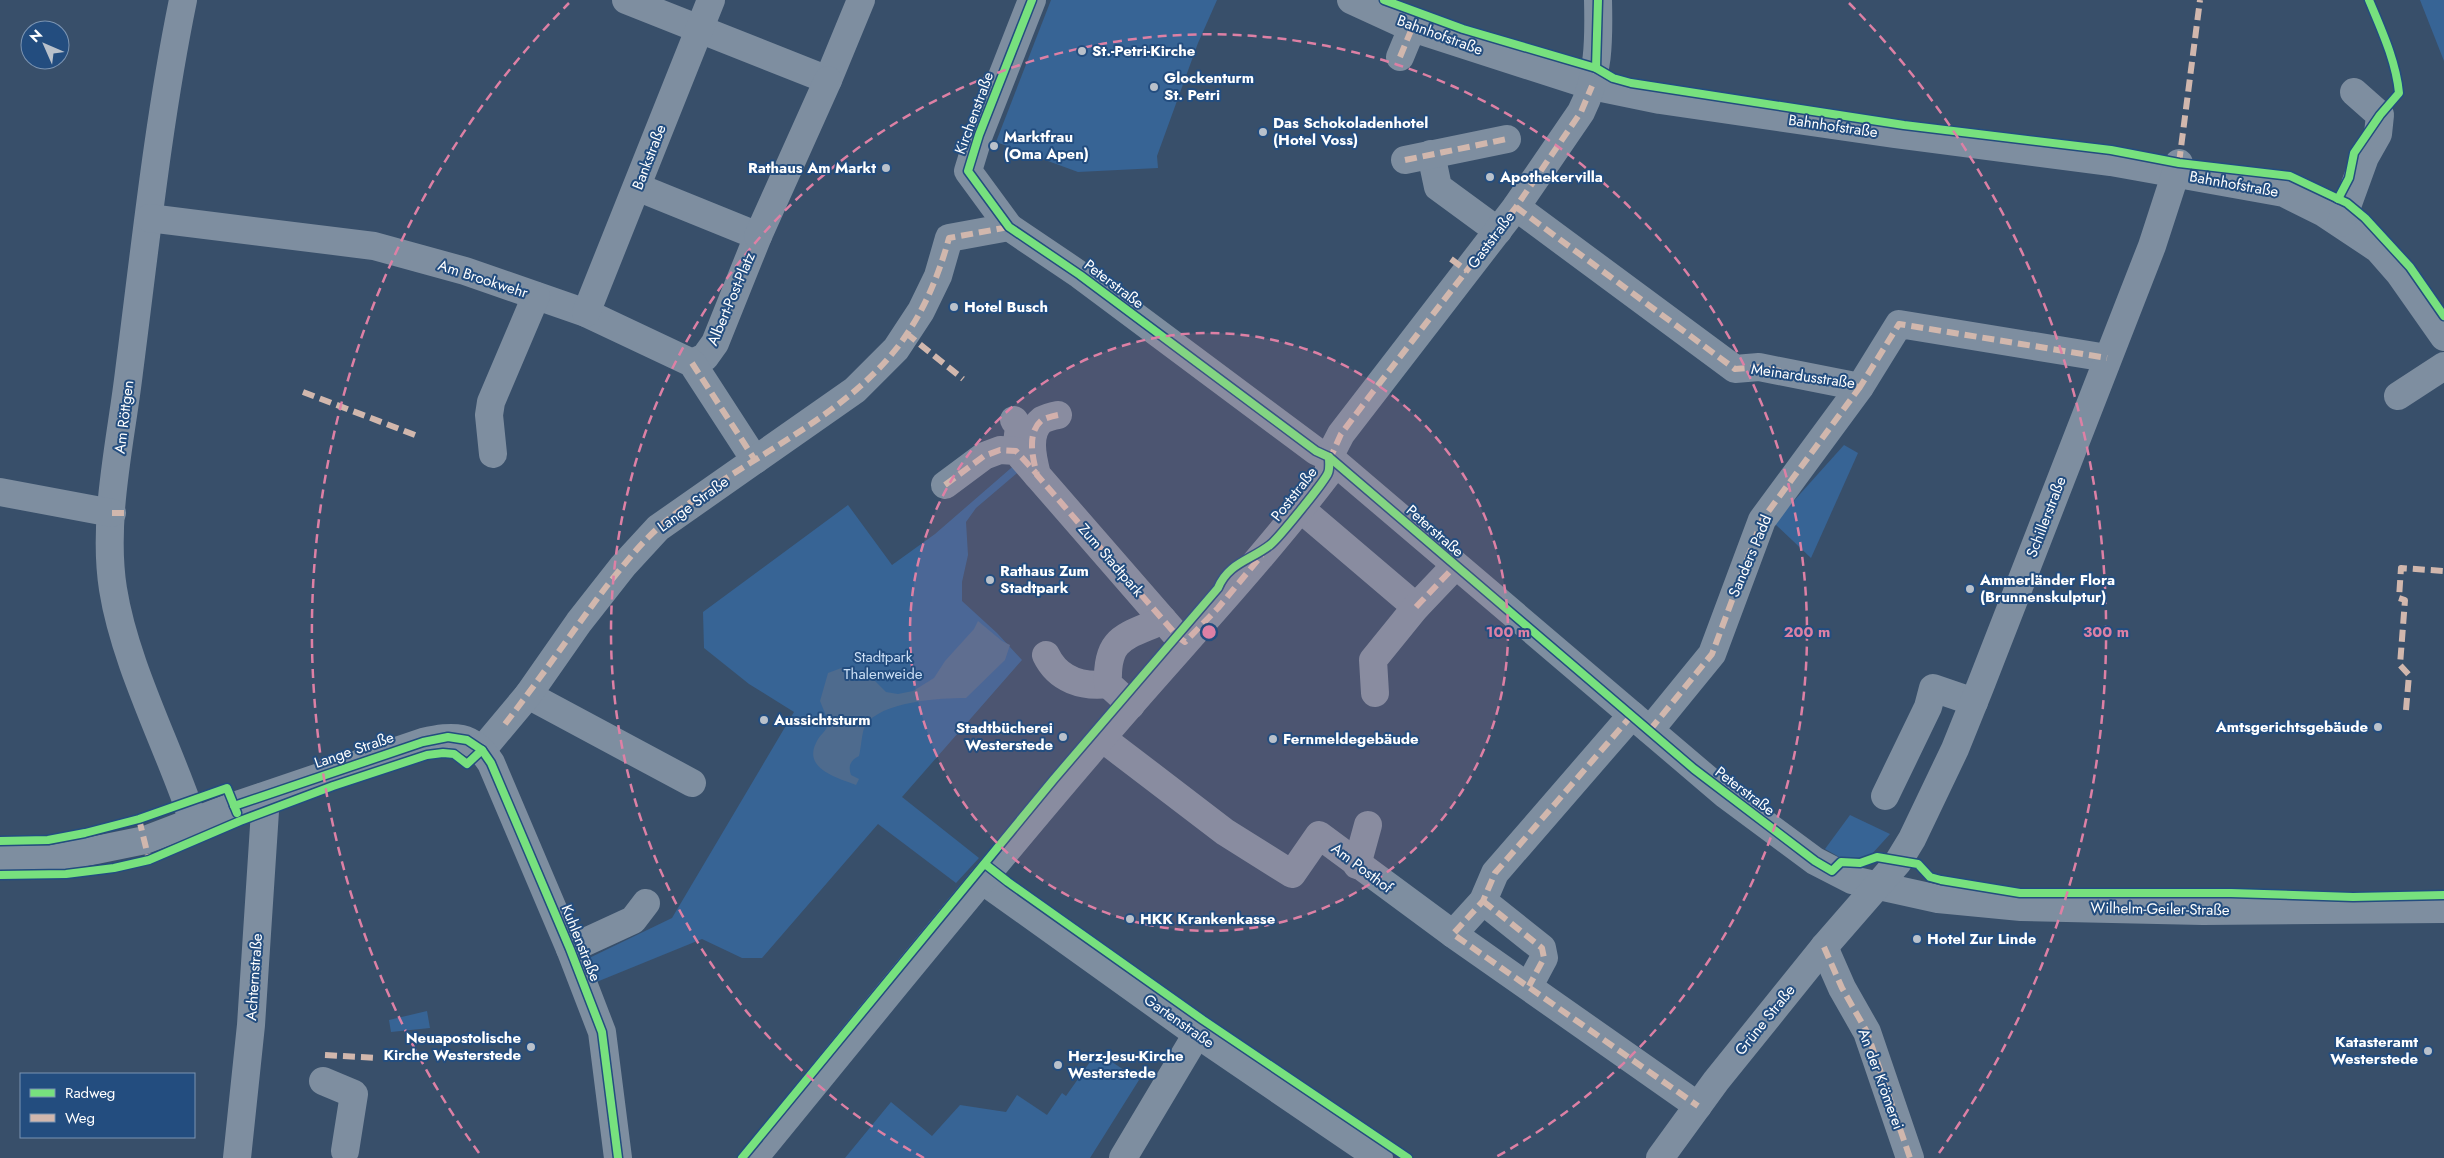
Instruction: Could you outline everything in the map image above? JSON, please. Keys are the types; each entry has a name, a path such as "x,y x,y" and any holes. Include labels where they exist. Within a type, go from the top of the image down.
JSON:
{"street":[{"name":"Am Röttgen","path":"183,0 149,218 112,513 111,567 118,615 128,648 185,796 193,823"},
{"path":"626,0 660,6 698,29 739,48 787,58 828,80"},
{"name":"Bankstraße","path":"586,313 710,0"},
{"path":"758,236 828,80 861,0"},
{"name":"Kirchenstraße","path":"1009,227 968,170 979,135 1032,0"},
{"name":"Bahnhofstraße","path":"1352,0 1412,28 1592,86 1660,100 1894,134 2111,162 2178,168 2284,193 2332,218 2378,249 2399,273 2444,337"},
{"name":"Gaststraße","path":"1329,457 1342,434 1459,265 1498,231 1581,112 1592,86 1596,68 1598,0"},
{"path":"1400,57 1412,28"},
{"path":"2332,218 2378,134 2380,115 2354,92"},
{"path":"1405,160 1507,139"},
{"path":"1432,154 1438,187 1498,231"},
{"name":"Schillerstraße","path":"1878,887 1898,862 1912,839 1955,750 2152,246 2178,168"},
{"name":"Albert-Post-Platz","path":"637,187 716,228 758,236 715,343 705,357 692,363"},
{"name":"Meinardusstraße","path":"1516,207 1735,369 1759,367 1860,387 1899,324 2107,358"},
{"name":"Am Brookwehr","path":"149,218 374,246 465,271 586,313 692,363"},
{"name":"Peterstraße","path":"1009,227 1080,275 1316,451 1329,457 1455,566 1641,722 1688,775 1815,861 1852,880 1878,887"},
{"name":"Lange Straße","path":"0,860 52,859 86,854 145,840 384,754 439,738 467,740 482,750 528,695 623,566 658,528 788,439 855,390 896,349 921,311 938,276 949,238 1009,227"},
{"path":"493,454 489,415 491,402 536,296"},
{"path":"692,363 755,460"},
{"path":"2398,396 2444,366"},
{"name":"Sanders Padd","path":"1641,722 1712,654 1762,520 1860,387"},
{"name":"Zum Stadtpark","path":"1038,475 1031,453 1035,430 1042,420 1058,415"},
{"path":"945,486 984,456 1000,450 1016,451 1019,427 1014,420"},
{"name":"Zum Stadtpark","path":"1016,451 1178,637 1185,642"},
{"name":"Poststraße","path":"754,1158 982,880 1185,642 1218,608 1301,509 1329,472 1329,457"},
{"path":"0,492 112,513"},
{"path":"1301,509 1416,607"},
{"path":"1375,694 1373,660 1416,607 1455,566"},
{"path":"1131,705 1108,684 1107,663 1112,649 1122,638 1163,620"},
{"path":"1046,655 1050,663 1060,673 1075,682 1093,686 1108,684"},
{"path":"1885,796 1928,707 1933,688 1974,702"},
{"path":"528,695 692,783"},
{"path":"1453,934 1483,887 1510,856 1557,814 1604,752 1641,722"},
{"name":"Am Posthof","path":"1102,738 1261,846 1292,874 1318,835 1357,866 1698,1106"},
{"name":"Kuhlenstraße","path":"482,750 500,786 570,949 602,1032 618,1158"},
{"name":"Achternstraße","path":"237,1158 256,966 265,812 262,797"},
{"path":"1357,866 1368,825"},
{"name":"Gartenstraße","path":"982,880 1197,1034 1380,1158"},
{"path":"1483,887 1542,948 1544,958 1529,986"},
{"name":"Wilhelm-Geiler-Straße","path":"1878,887 1938,899 2021,907 2203,911 2444,909"},
{"name":"Grüne Straße","path":"1660,1158 1698,1106 1824,947 1878,887"},
{"path":"570,949 633,920 646,903"},
{"name":"An der Krömerei","path":"1824,947 1842,988 1867,1032 1910,1158"},
{"path":"1124,1158 1197,1034"},
{"path":"323,1081 354,1094 345,1151"}],"green space":[{"path":"1051,0 1217,0 1198,43 1157,156 1158,168 1078,172 996,142"},
{"path":"2420,0 2444,0 2444,61"},
{"path":"1844,445 1858,453 1811,558 1774,523"},
{"name":"Stadtpark Thalenweide","path":"1018,462 1023,468 976,508 966,522 968,555 962,582 962,601 997,633 1022,660 902,797 979,858 956,883 878,824 762,958 742,958 702,939 594,983 585,960 672,918 794,712 749,684 704,648 703,612 848,505 892,565 935,534"},
{"path":"1850,815 1890,834 1871,855 1848,862 1825,849"},
{"path":"427,1011 430,1028 391,1032 389,1020"},
{"path":"1097,1052 1139,1080 1090,1158 845,1158 891,1102 932,1136 960,1105 1006,1112 1017,1095 1047,1115 1062,1093 1066,1096"}],"shaded area":[{"path":"978,621 1002,641 1010,645 1005,660 966,698 927,700 897,706 873,718 864,728 859,756 852,762 850,767 851,775 859,779 856,785 824,771 818,766 814,760 813,752 817,740 829,723 820,701 828,673 844,667 844,674 853,681 863,681 868,674 886,692 898,694 913,691 934,678 945,661 974,629"}],"marked path":[{"path":"2179,163 2200,0"},
{"path":"1400,57 1412,28"},
{"path":"1329,461 1341,434 1516,207 1581,112 1592,86"},
{"path":"1405,160 1507,139"},
{"path":"1516,207 1735,369 1759,367 1860,387 1899,324 2107,358"},
{"path":"505,724 606,587 631,556 658,528 686,505 814,422 872,376 896,349 914,323 940,268 949,238 1009,227"},
{"path":"1451,259 1467,271"},
{"path":"906,333 963,379"},
{"path":"692,363 755,460"},
{"path":"1650,730 1712,654 1762,520 1860,387"},
{"path":"303,392 415,435"},
{"path":"1058,415 1042,420 1034,432 1032,446 1037,475 1178,637 1185,642 1218,608 1262,555"},
{"path":"945,485 984,456 1000,450 1016,451 1036,473"},
{"path":"112,513 126,513"},
{"path":"1416,607 1455,566"},
{"path":"2406,710 2409,675 2400,665 2405,600 2399,598 2401,568 2444,571"},
{"path":"1632,715 1495,873 1483,901 1453,934 1698,1106"},
{"path":"139,819 149,860"},
{"path":"1483,901 1542,948 1544,958 1529,986"},
{"path":"1824,947 1842,988 1867,1032 1910,1158"},
{"path":"325,1055 378,1058"}],"cycle path":[{"path":"1032,0 979,135 968,171 1009,227 1080,275 1316,451 1329,457 1694,769 1815,861 1832,871 1841,862 1860,863 1877,857 1918,864 1930,877 1941,880 2020,893 2231,893 2353,897 2444,895"},
{"path":"1384,0 1463,29 1596,68 1613,78 1631,83 1904,125 2111,150 2179,163 2290,176 2347,203 2365,218 2410,267 2444,316"},
{"path":"1596,68 1598,0"},
{"path":"2338,199 2349,178 2354,153 2380,115 2399,93 2395,69 2369,0"},
{"path":"742,1158 1054,779 1218,588 1228,573 1234,567 1275,541 1291,522 1328,473 1329,457"},
{"path":"234,806 423,742 448,737 467,740 482,750 491,763 570,949 602,1032 618,1158"},
{"path":"0,875 66,874 114,868 149,860 240,821 333,786 427,755 454,754 467,764 482,750"},
{"path":"0,841 48,840 85,833 139,819 227,788 237,813"},
{"path":"985,864 1203,1020 1408,1158"}],"place":[{"name":"St.-Petri-Kirche","path":"1082,51"},
{"name":"Glockenturm St. Petri","path":"1154,87"},
{"name":"Das Schokoladenhotel (Hotel Voss)","path":"1263,132"},
{"name":"Marktfrau (Oma Apen)","path":"994,146"},
{"name":"Rathaus Am Markt","path":"886,168"},
{"name":"Apothekervilla","path":"1490,177"},
{"name":"Hotel Busch","path":"954,307"},
{"name":"Rathaus Zum Stadtpark","path":"990,580"},
{"name":"Ammerländer Flora (Brunnenskulptur)","path":"1970,589"},
{"name":"Aussichtsturm","path":"764,720"},
{"name":"Amtsgerichtsgebäude","path":"2378,727"},
{"name":"Stadtbücherei Westerstede","path":"1063,737"},
{"name":"Fernmeldegebäude","path":"1273,739"},
{"name":"HKK Krankenkasse","path":"1130,919"},
{"name":"Hotel Zur Linde","path":"1917,939"},
{"name":"Neuapostolische Kirche Westerstede","path":"531,1047"},
{"name":"Katasteramt Westerstede","path":"2428,1051"},
{"name":"Herz-Jesu-Kirche Westerstede","path":"1058,1065"}]}
